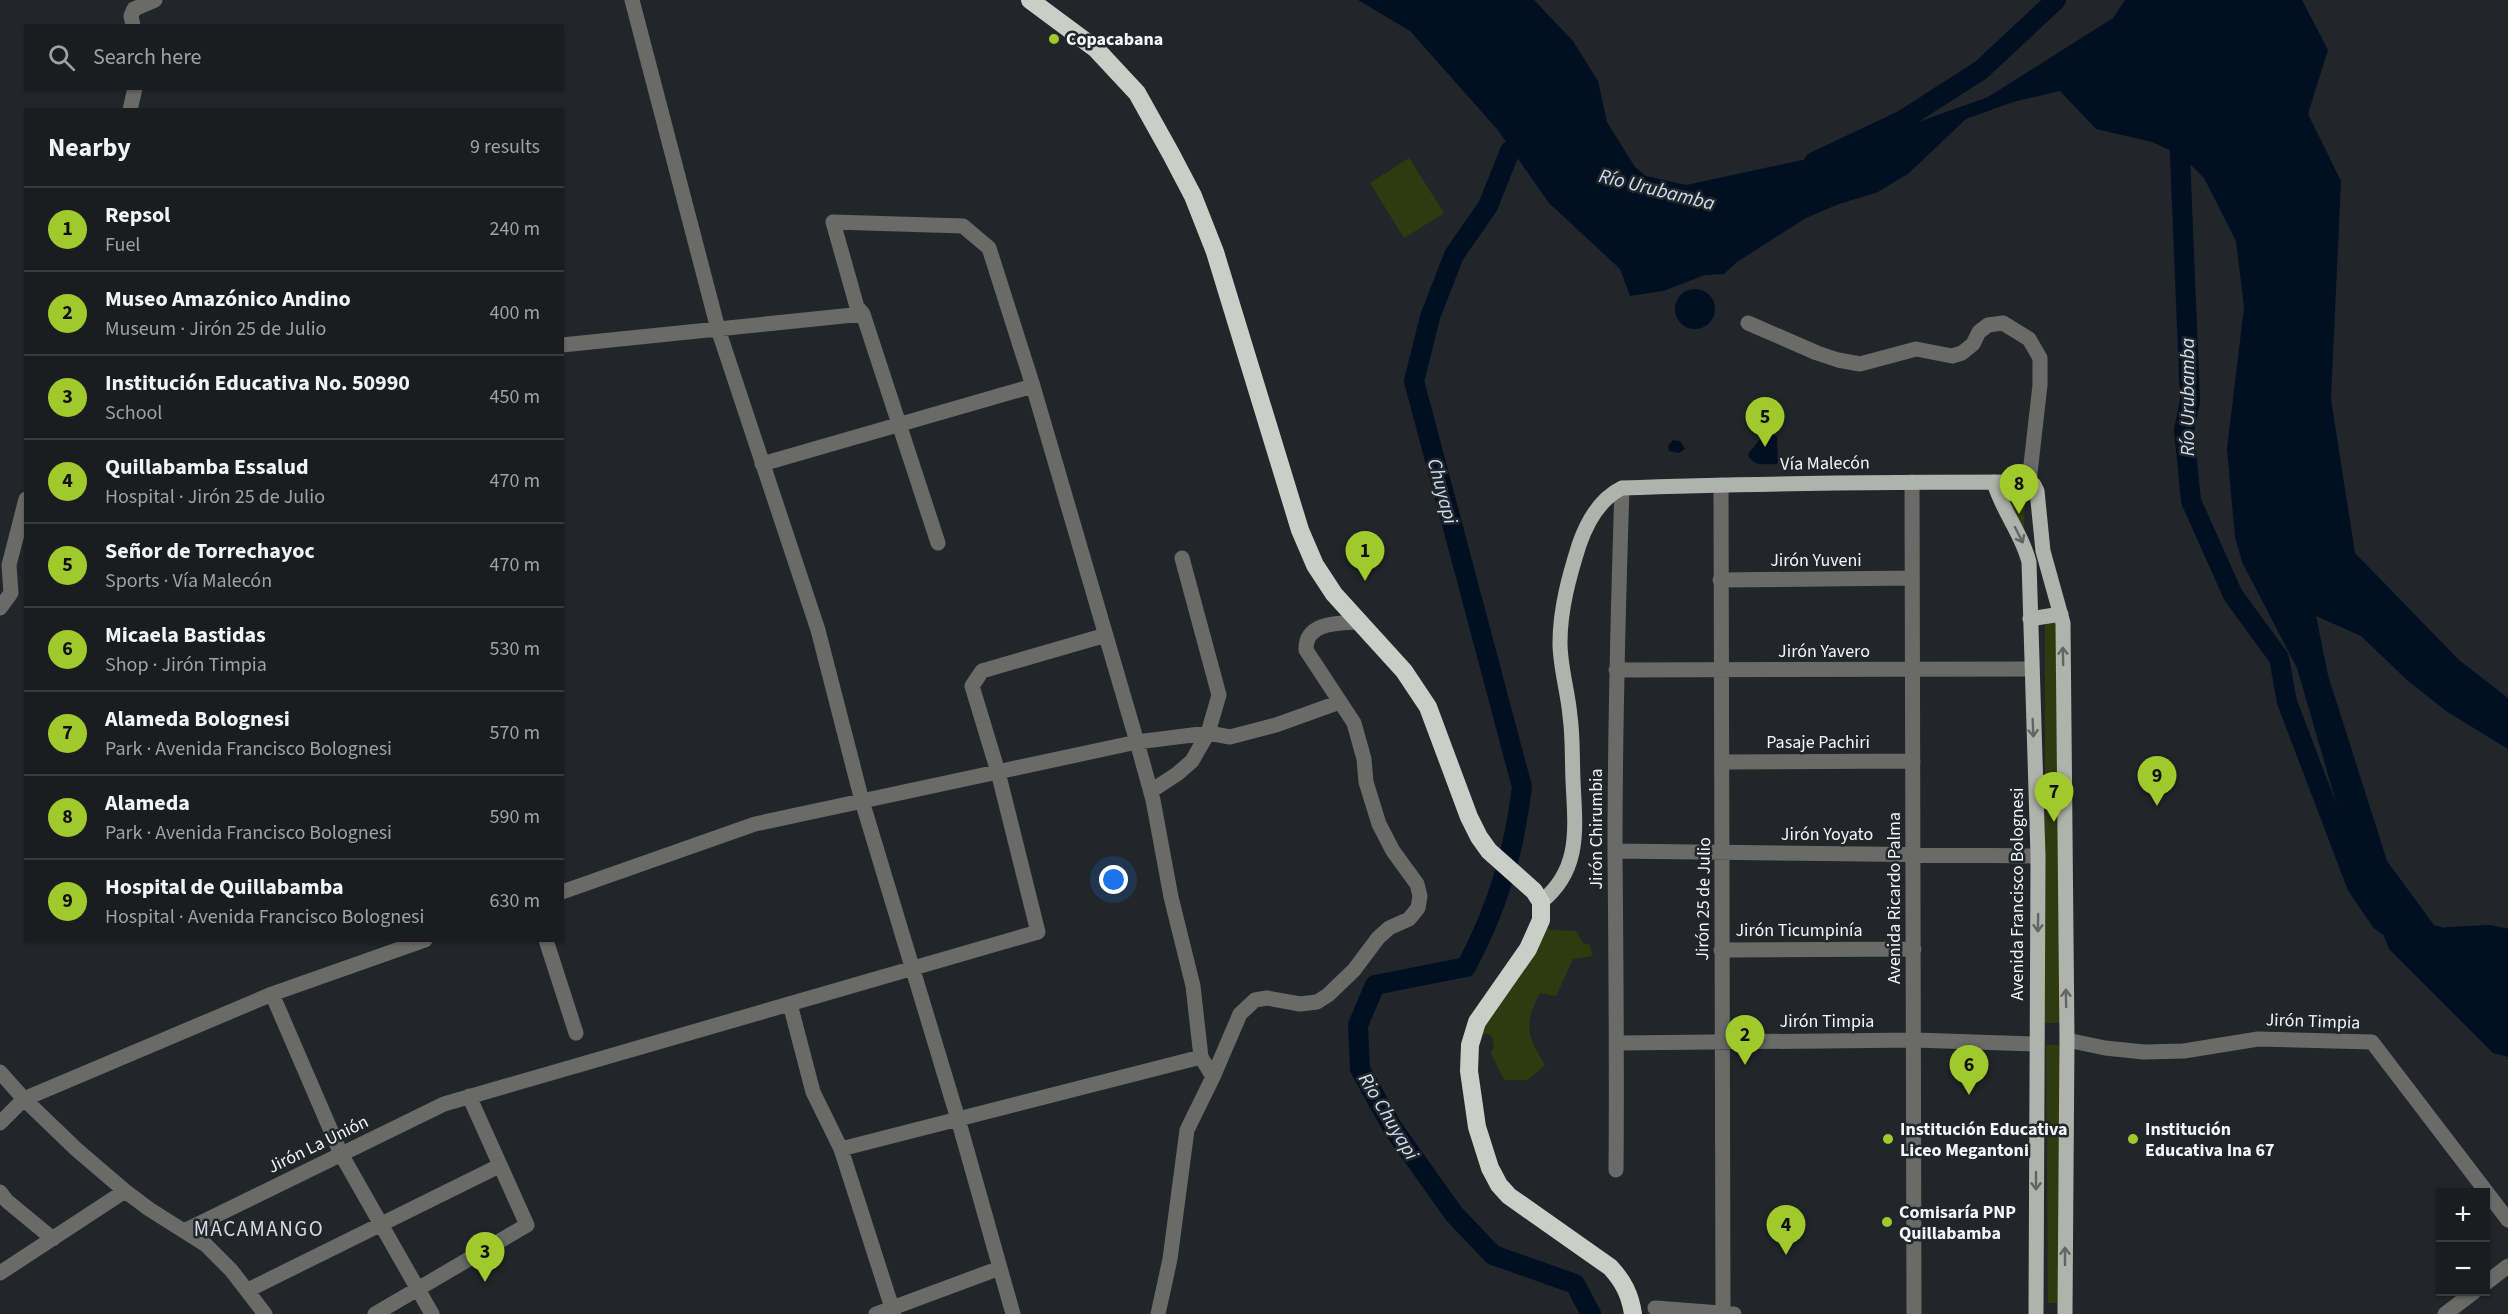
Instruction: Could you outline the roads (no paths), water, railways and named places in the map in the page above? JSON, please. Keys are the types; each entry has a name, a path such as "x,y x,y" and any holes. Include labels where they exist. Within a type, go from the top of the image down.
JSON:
{"highway":[{"path":"1030,0 1096,49 1137,93 1193,196 1215,252 1300,530 1315,564 1334,594 1404,671 1428,707 1469,817 1489,851 1534,891 1541,902 1541,920 1528,949 1477,1022 1470,1045 1469,1071 1477,1127 1490,1168 1499,1185 1519,1205 1610,1267 1622,1280 1634,1314"}],"main road":[{"name":"Avenida Francisco Bolognesi","path":"1994,482 2000,500 2025,547 2029,562 2038,856 2036,1314"},
{"name":"Vía Malecón","path":"1622,488 1721,484 2029,482"},
{"path":"2029,482 2037,491 2043,551 2061,614 2067,1040 2065,1314"},
{"path":"1541,902 1558,886 1565,874 1575,836 1571,718 1560,646 1561,617 1567,586 1583,535 1599,504 1608,495 1622,488"},
{"path":"2030,619 2061,614"}],"street":[{"path":"133,24 131,16 134,9 155,0"},
{"path":"632,0 718,329 818,630 862,801 958,1119 1013,1314"},
{"path":"130,108 135,90"},
{"path":"938,543 897,425 863,314 857,307 833,222 963,226 988,248 1033,386 1151,791 1171,897 1193,986 1201,1057 1214,1077"},
{"path":"564,345 863,314"},
{"path":"1748,323 1817,353 1860,364 1916,349 1952,356 1962,353 1973,344 1979,332 1988,325 2003,323 2029,339 2040,358 2040,385 2029,482"},
{"path":"762,464 1033,386"},
{"name":"Avenida Ricardo Palma","path":"1912,482 1914,1314"},
{"name":"Jirón 25 de Julio","path":"1721,484 1723,1314"},
{"name":"Jirón Chirumbia","path":"1616,1170 1618,1043 1615,851 1616,670 1622,488"},
{"path":"0,608 11,593 12,579 9,565 24,507"},
{"path":"1151,791 1192,761 1208,733 1219,695 1182,558"},
{"name":"Jirón Yuveni","path":"1720,580 1912,578"},
{"path":"1158,1314 1170,1259 1187,1130 1214,1077 1240,1014 1255,1000 1267,998 1300,1004 1317,1002 1328,995 1354,970 1378,938 1389,928 1409,919 1418,908 1420,896 1417,884 1393,851 1379,824 1366,782 1364,759 1354,723 1306,650 1306,641 1310,633 1321,627 1358,622"},
{"path":"998,772 972,686 982,670 1106,635"},
{"name":"Jirón Yavero","path":"1616,670 2031,669"},
{"path":"564,891 755,824 1137,742 1208,733 1230,736 1276,725 1340,702"},
{"name":"Pasaje Pachiri","path":"1723,762 1913,761"},
{"name":"Jirón La Unión","path":"186,1230 444,1104 1038,933 998,772"},
{"name":"Jirón Yoyato","path":"1615,851 2038,856"},
{"path":"0,1123 24,1099 272,994 419,942"},
{"path":"547,942 576,1034"},
{"name":"Jirón Ticumpinía","path":"1721,950 1914,949"},
{"path":"272,994 341,1154 432,1314"},
{"path":"790,1004 813,1092 841,1149 893,1311"},
{"name":"Jirón Timpia","path":"2067,1040 2105,1048 2144,1052 2184,1051 2258,1039 2372,1042 2508,1220"},
{"name":"Jirón Timpia","path":"1618,1043 1915,1040 2036,1044"},
{"path":"841,1149 1201,1057"},
{"path":"0,1072 24,1099 76,1149 125,1191 206,1245 248,1290 265,1314"},
{"path":"375,1314 420,1290 527,1225 469,1096"},
{"path":"248,1290 500,1166"},
{"path":"0,1273 125,1191"},
{"path":"2,1199 53,1239"},
{"path":"2490,1280 2508,1266"},
{"path":"876,1314 893,1311 1000,1268"},
{"path":"2445,1314 2469,1296"},
{"path":"1655,1308 1734,1314"}],"water":[{"path":"1358,0 1534,0 1573,41 1598,81 1607,122 1635,167 1646,176 1686,185 1826,155 1988,97 2113,18 2125,0 2302,0 2328,50 2308,114 2341,181 2331,399 2355,553 2459,660 2508,698 2508,749 2446,711 2407,680 2361,636 2316,616 2328,675 2387,861 2434,925 2508,946 2508,1057 2493,1053 2389,949 2347,840 2297,668 2242,562 2235,537 2227,449 2244,307 2236,241 2204,178 2182,156 2152,142 2096,129 2060,91 2013,102 1966,119 1909,173 1878,192 1839,204 1806,218 1737,262 1724,274 1705,275 1663,291 1630,296 1620,269 1549,203 1497,129 1410,31"},
{"path":"1695,289 1709,295 1715,309 1709,323 1695,329 1681,323 1675,309 1681,295"},
{"path":"1766,432 1777,437 1777,464 1756,463 1748,454"},
{"path":"1673,440 1680,441 1685,449 1679,453 1669,451 1668,446"}],"waterway":[{"name":"Río Urubamba","path":"1814,162 1903,120 1981,70 2056,0"},
{"name":"Río Urubamba","path":"2179,131 2190,401 2184,430 2191,501 2233,595 2279,658 2287,702 2357,886 2381,921 2394,930"},
{"name":"Chuyapi","path":"1510,151 1488,206 1454,255 1430,317 1414,381 1522,787 1519,811 1503,880 1487,924 1466,967 1375,985 1358,1025 1360,1069 1392,1127 1454,1214 1493,1255 1575,1284 1591,1314"},
{"path":"2448,937 2489,935 2508,939"}],"place":[{"name":"Copacabana","path":"1054,39"},
{"name":"Señor de Torrechayoc","path":"1765,447"},
{"name":"Alameda","path":"2019,514"},
{"name":"Repsol","path":"1365,581"},
{"name":"Hospital de Quillabamba","path":"2157,806"},
{"name":"Alameda Bolognesi","path":"2054,822"},
{"name":"Museo Amazónico Andino","path":"1745,1065"},
{"name":"Micaela Bastidas","path":"1969,1095"},
{"name":"Institución Educativa Liceo Megantoni","path":"1888,1139"},
{"name":"Institución Educativa Ina 67","path":"2133,1139"},
{"name":"Comisaría PNP Quillabamba","path":"1887,1222"},
{"name":"Quillabamba Essalud","path":"1786,1255"},
{"name":"Institución Educativa No. 50990","path":"485,1282"}],"district":[{"name":"MACAMANGO","path":"259,1229"}],"water label":[{"name":"Rio Chuyapi","path":"1389,1116"}]}
